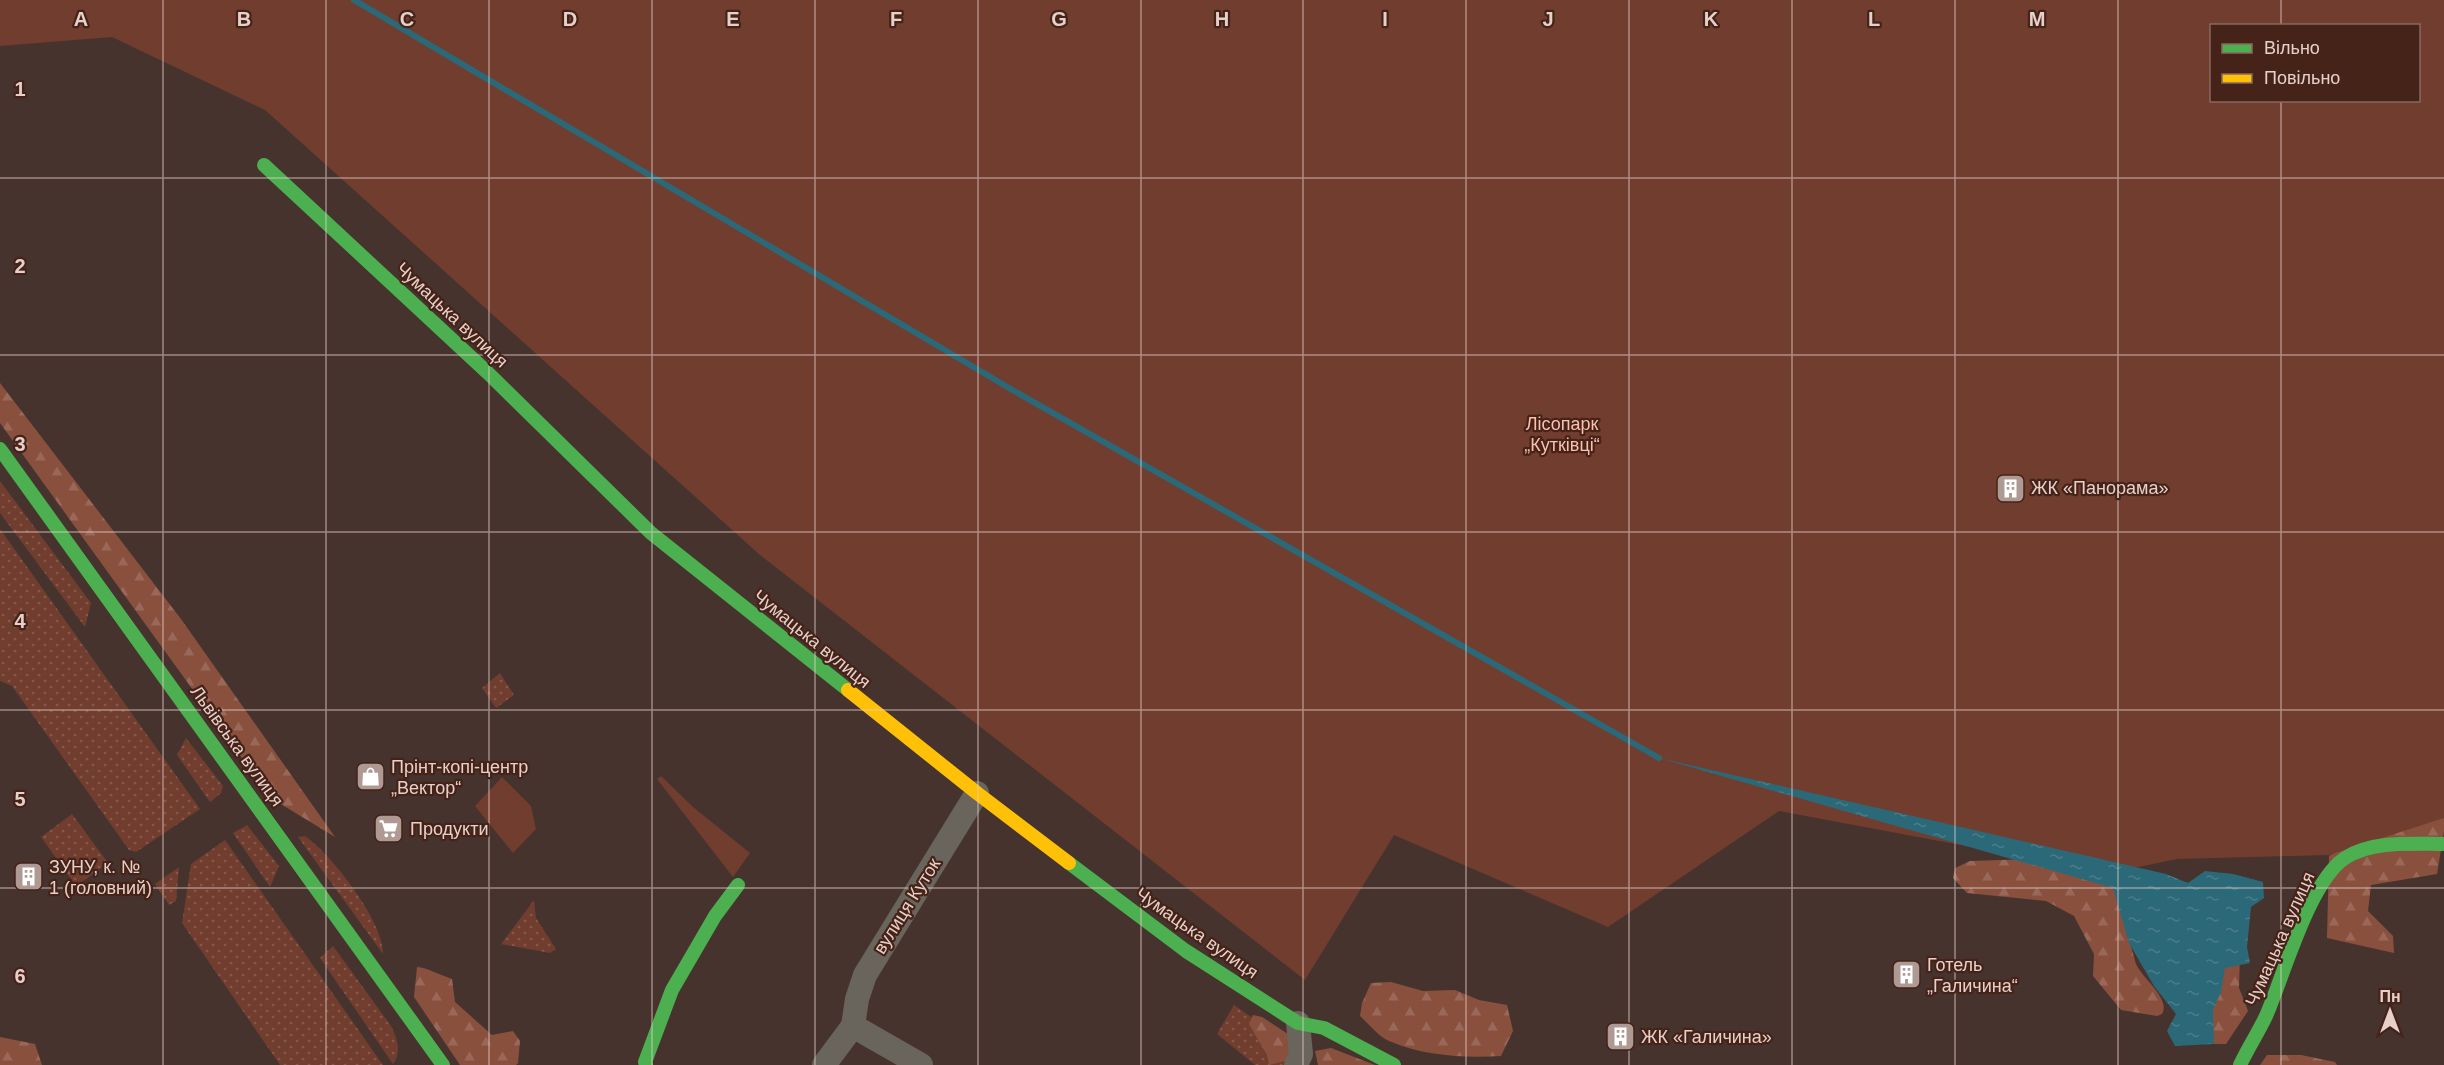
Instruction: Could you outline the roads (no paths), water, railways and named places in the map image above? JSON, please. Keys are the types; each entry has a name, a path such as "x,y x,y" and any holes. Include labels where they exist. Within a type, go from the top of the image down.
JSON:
{"street":[{"name":"Чумацька вулиця","path":"264,165 488,374 651,533 977,793 1186,951 1298,1023 1324,1028 1394,1065"},
{"name":"Львівська вулиця","path":"0,449 443,1065"},
{"name":"вулиця Куток","path":"824,1065 853,1026 857,999 865,975 977,793"},
{"name":"Чумацька вулиця","path":"2240,1065 2266,1018 2283,971 2323,882 2333,867 2347,857 2369,849 2393,845 2444,844"},
{"path":"646,1065 645,1062 672,990 715,916 738,885"},
{"path":"1296,1065 1301,1054 1298,1023"},
{"path":"853,1026 921,1065"}],"water":[{"path":"1659,758 2166,874 2188,883 2205,871 2233,874 2263,882 2264,898 2251,907 2247,947 2250,963 2225,968 2221,992 2213,1010 2214,1044 2175,1046 2167,1031 2176,1014 2154,986 2129,943 2113,888"}],"waterway":[{"path":"354,0 1009,388 1659,758"}],"place":[{"name":"ЖК «Панорама»","path":"2010,488"},
{"name":"Прінт-копі-центр „Вектор“","path":"370,777"},
{"name":"Продукти","path":"389,829"},
{"name":"ЗУНУ, к. № 1 (головний)","path":"28,877"},
{"name":"Готель „Галичина“","path":"1906,975"},
{"name":"ЖК «Галичина»","path":"1620,1037"}],"park label":[{"name":"Лісопарк „Кутківці“","path":"1562,434"}]}
